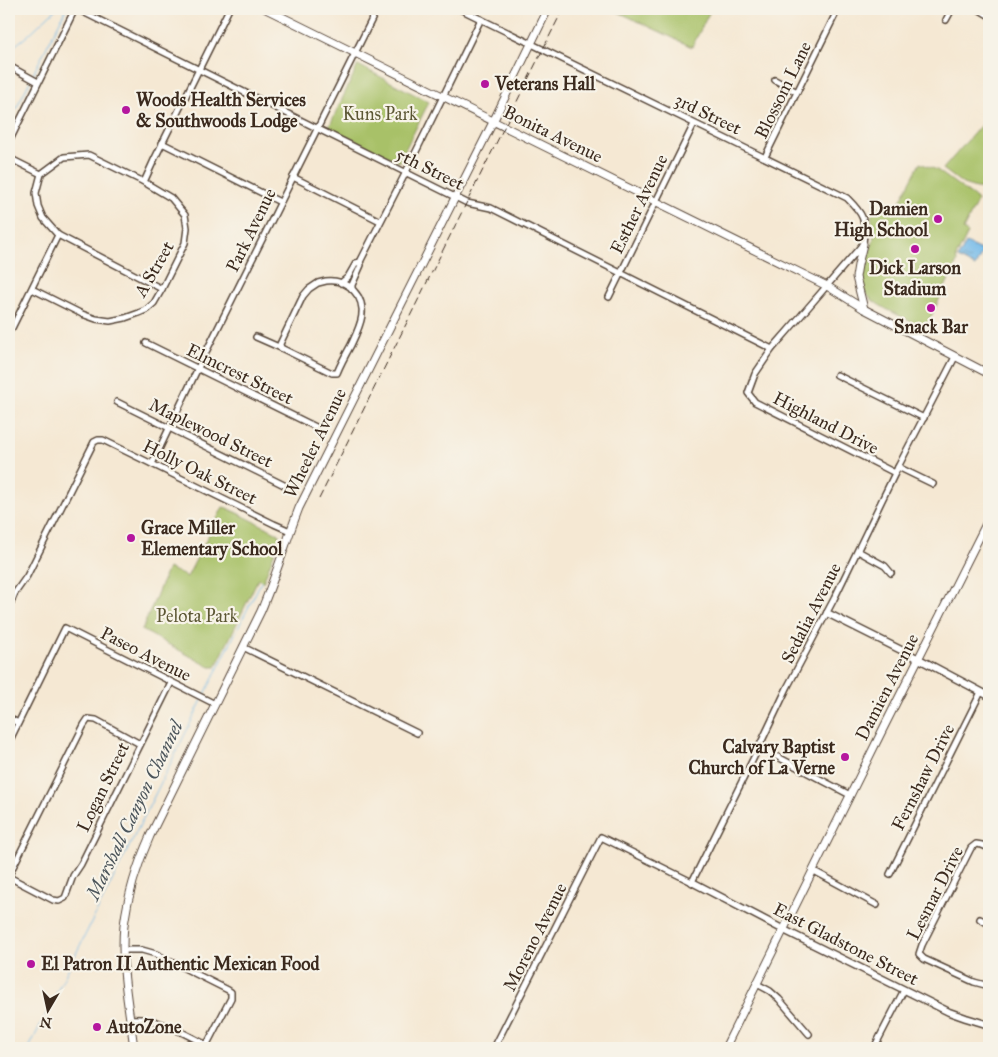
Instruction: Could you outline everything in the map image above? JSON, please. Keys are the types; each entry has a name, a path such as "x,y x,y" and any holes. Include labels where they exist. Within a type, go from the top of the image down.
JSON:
{"main road":[{"name":"Bonita Avenue","path":"266,9 827,286 864,310 989,374"},
{"name":"Wheeler Avenue","path":"134,1048 124,950 124,926 132,885 140,859 261,611 273,584 290,531 300,508 548,9"},
{"path":"862,244 856,276 864,310"},
{"name":"Damien Avenue","path":"725,1048 989,518"}],"street":[{"name":"5th Street","path":"76,9 455,197 491,208 772,349"},
{"path":"9,142 76,9"},
{"path":"144,182 230,9"},
{"name":"Park Avenue","path":"152,464 377,9"},
{"name":"3rd Street","path":"460,9 847,198 860,212 865,228 862,244"},
{"name":"Blossom Lane","path":"765,157 838,9"},
{"path":"946,20 952,9"},
{"path":"979,9 989,15"},
{"path":"352,289 353,282 361,265 360,262 481,19"},
{"path":"9,66 38,82"},
{"path":"774,80 797,92"},
{"name":"Esther Avenue","path":"609,297 694,124"},
{"path":"162,143 280,202"},
{"name":"A Street","path":"32,289 96,319 110,321 139,314 154,303 162,289 185,243 187,228 185,215 172,198 89,155 64,158 41,174"},
{"path":"9,158 41,174 36,194 38,206 43,218 58,235 162,289"},
{"path":"293,177 380,221"},
{"path":"12,328 58,235"},
{"path":"772,349 862,244"},
{"path":"341,282 348,277 356,263 360,262"},
{"path":"256,337 332,373 337,373 362,318 362,307 358,295 341,282 333,281 318,283 309,289 303,296 280,344 281,348"},
{"name":"Elmcrest Street","path":"146,343 322,430"},
{"name":"Highland Drive","path":"772,349 755,374 748,393 755,402 896,473"},
{"name":"Sedalia Avenue","path":"692,882 788,686 827,613 898,467 955,357"},
{"path":"837,375 924,418"},
{"name":"Maplewood Street","path":"116,402 292,489"},
{"name":"Holly Oak Street","path":"9,606 15,592 27,576 94,442 98,440 103,440 290,531"},
{"path":"898,467 933,484"},
{"path":"858,551 885,566 891,573"},
{"path":"827,613 989,696"},
{"name":"Paseo Avenue","path":"18,723 65,628 215,704"},
{"path":"243,647 417,733"},
{"name":"Logan Street","path":"9,876 53,900 59,901 65,898 73,876 81,864 171,682"},
{"name":"Fernshaw Drive","path":"890,874 981,692"},
{"path":"9,718 18,723 9,742"},
{"path":"9,876 88,719 96,720 140,744"},
{"path":"759,748 850,795"},
{"name":"Moreno Avenue","path":"494,1048 601,837 692,882"},
{"name":"Lesmar Drive","path":"989,848 976,844 971,848 922,944 920,954 924,960 974,982 989,986"},
{"path":"814,871 877,905"},
{"name":"East Gladstone Street","path":"692,882 948,1012 989,1024"},
{"path":"980,919 989,924"},
{"path":"124,950 142,950 156,954 231,992 231,998 206,1047 157,1021 141,1018 130,1019"},
{"path":"757,984 770,991 779,999 808,1034"},
{"path":"874,1048 904,990"}],"green space":[{"path":"612,9 711,9 692,47"},
{"name":"Kuns Park","path":"358,65 429,102 399,162 329,127"},
{"path":"987,118 989,120 989,189 963,184 943,169"},
{"name":"Dick Larson Stadium","path":"920,163 937,170 978,200 963,230 968,233 956,257 957,262 925,329 874,302 868,296 861,283 861,274 874,236 871,216 877,206 894,213"},
{"name":"Pelota Park","path":"223,507 278,533 280,538 263,582 258,579 216,667 210,667 142,630 168,568 187,577"}],"water":[{"path":"966,243 983,251 975,267 958,258"}],"waterway":[{"path":"9,50 56,9"},
{"path":"33,74 66,9"},
{"path":"9,123 30,81"},
{"name":"Marshall Canyon Channel","path":"204,696 261,582"},
{"name":"Marshall Canyon Channel","path":"29,1048 202,700"}],"railway":[{"path":"319,499 563,9"}],"place":[{"name":"Veterans Hall","path":"485,84"},
{"name":"Woods Health Services & Southwoods Lodge","path":"126,110"},
{"name":"Damien High School","path":"938,219"},
{"name":"Dick Larson Stadium","path":"915,249"},
{"name":"Snack Bar","path":"931,308"},
{"name":"Grace Miller Elementary School","path":"131,538"},
{"name":"Calvary Baptist Church of La Verne","path":"845,757"},
{"name":"El Patron II Authentic Mexican Food","path":"31,964"},
{"name":"AutoZone","path":"97,1027"}]}
